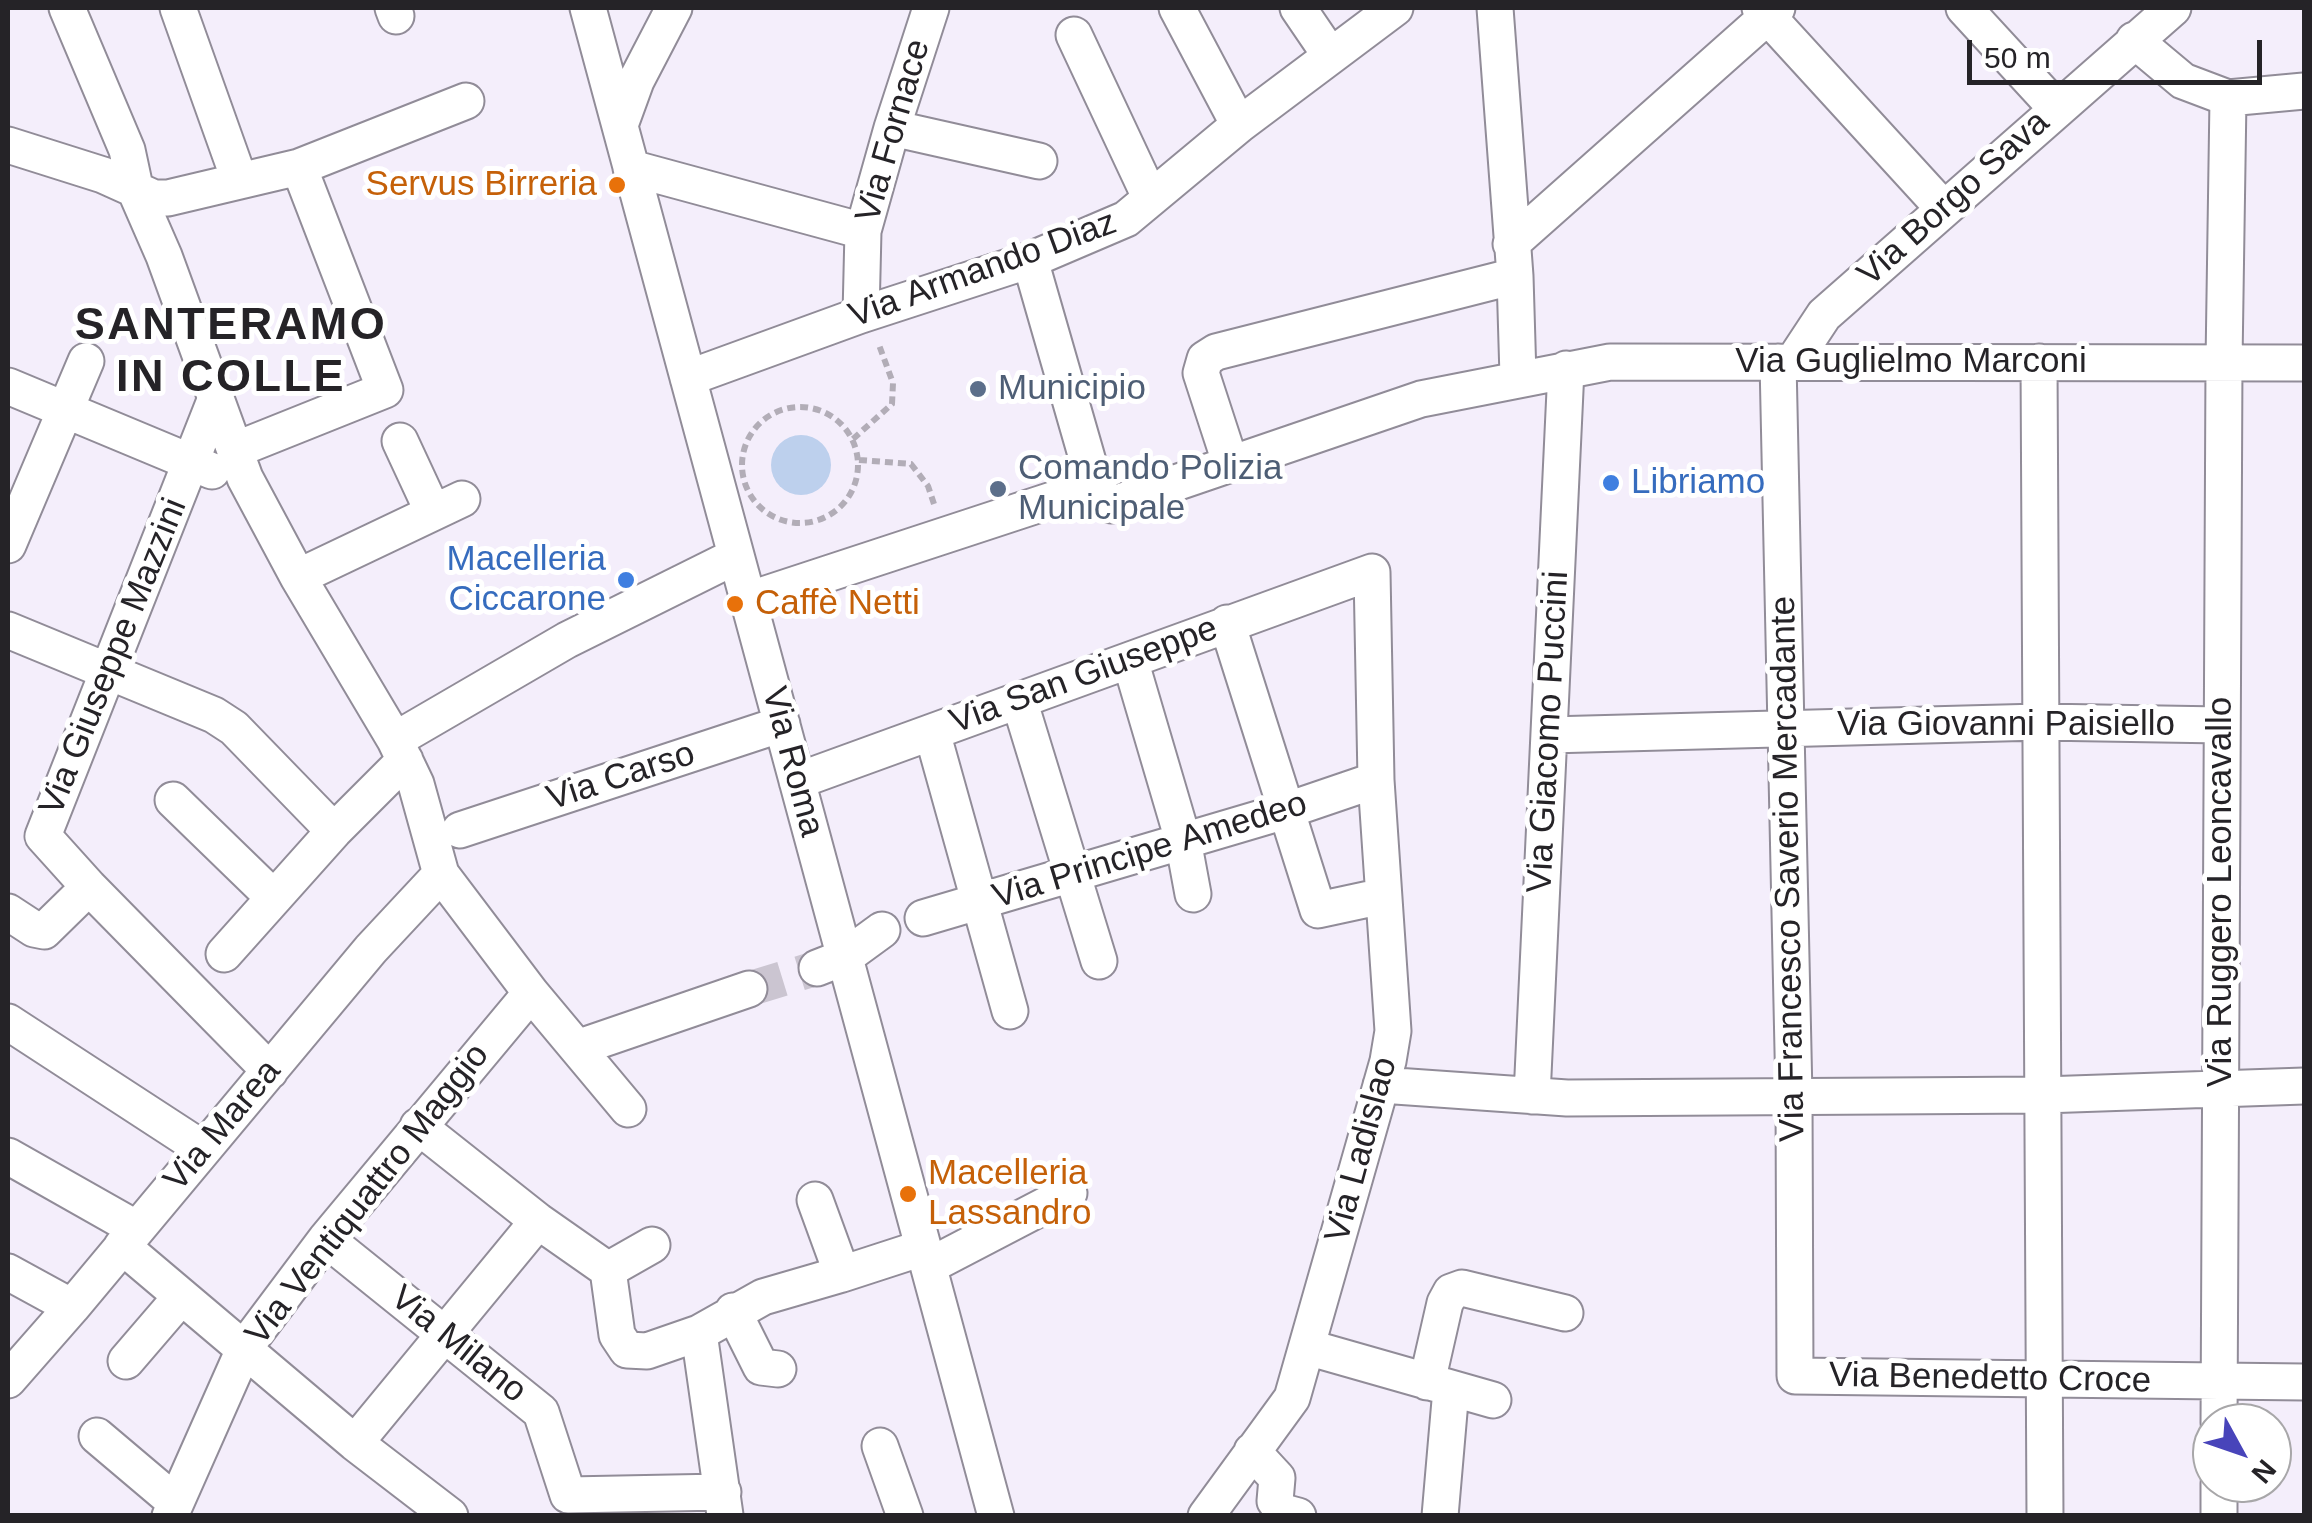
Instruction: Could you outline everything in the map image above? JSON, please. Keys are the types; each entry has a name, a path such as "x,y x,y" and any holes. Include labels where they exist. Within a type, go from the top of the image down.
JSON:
{"street":[{"name":"Via Roma","path":"588,8 797,780 831,962 926,1257 996,1516"},
{"path":"620,125 636,81 674,8"},
{"name":"Via Fornace","path":"860,316 863,231 931,8"},
{"path":"1177,8 1239,125"},
{"path":"1298,8 1330,55"},
{"name":"Via Armando Diaz","path":"688,378 1030,260 1126,219 1239,125 1395,8"},
{"path":"1495,8 1518,377"},
{"path":"1964,8 2056,108"},
{"name":"Via Borgo Sava","path":"1786,362 1824,315 2172,8"},
{"path":"64,9 127,150 136,192 250,486 298,577 400,750 416,784 441,874 531,993 628,1108"},
{"path":"181,9 239,179"},
{"path":"1230,462 1201,373 1205,358 1513,260 1768,10 1944,210"},
{"path":"1074,35 1150,197"},
{"path":"2134,40 2183,81 2228,98 2304,91"},
{"name":"Via Ruggero Leoncavallo","path":"2219,1403 2228,98"},
{"path":"10,153 104,175 136,192 168,198 299,167 466,101"},
{"path":"892,128 1039,161"},
{"path":"235,450 385,390 299,167"},
{"path":"631,168 863,231"},
{"path":"748,600 1095,486 1030,260"},
{"path":"8,545 86,361"},
{"name":"Via Guglielmo Marconi","path":"1095,486 1111,505 1421,399 1610,362 2304,363"},
{"name":"Via Francesco Saverio Mercadante","path":"1786,362 1786,727 1795,1376"},
{"path":"2039,362 2045,1516"},
{"name":"Via Giacomo Puccini","path":"1532,1096 1566,369"},
{"path":"8,386 250,486"},
{"name":"Via Giuseppe Mazzini","path":"216,398 43,836 270,1070"},
{"path":"298,577 448,505 400,441"},
{"path":"224,954 334,832 400,750 567,640 736,556"},
{"name":"Via San Giuseppe","path":"797,780 1372,572"},
{"name":"Via Ladislao","path":"1206,1516 1292,1398 1393,1031 1376,780 1372,572"},
{"path":"1227,623 1318,910 1383,896"},
{"path":"8,630 214,715 234,728 334,832"},
{"path":"1130,660 1183,840 1193,894"},
{"path":"1019,700 1099,961"},
{"name":"Via Giovanni Paisiello","path":"1549,735 2040,722 2222,725"},
{"name":"Via Carso","path":"460,830 782,724"},
{"path":"932,732 1010,1010"},
{"name":"Via Principe Amedeo","path":"923,918 1285,811 1376,780"},
{"path":"173,800 274,898"},
{"name":"Via Marea","path":"8,1380 370,949 441,874"},
{"path":"8,912 44,931 89,887"},
{"path":"831,962 882,930"},
{"path":"577,1048 749,989"},
{"name":"Via Ventiquattro Maggio","path":"172,1509 245,1347 326,1239 531,993"},
{"path":"8,1022 203,1149"},
{"path":"1381,1085 1568,1098 2042,1094 2304,1086"},
{"path":"418,1126 608,1270 616,1335 627,1350 647,1351 700,1333 763,1297 842,1274 926,1257 1069,1193"},
{"path":"8,1156 129,1238 181,1297 355,1443 450,1516"},
{"path":"815,1200 842,1274"},
{"path":"355,1443 538,1220"},
{"name":"Via Milano","path":"326,1239 541,1412 568,1495 724,1504"},
{"path":"608,1270 652,1245"},
{"path":"8,1272 72,1307"},
{"path":"1440,1516 1439,1386 1445,1303 1452,1292 1462,1288 1565,1312"},
{"path":"126,1361 181,1297"},
{"path":"733,1312 762,1367 778,1369"},
{"path":"700,1333 724,1504"},
{"path":"1307,1347 1493,1400"},
{"name":"Via Benedetto Croce","path":"1795,1376 2304,1382"},
{"path":"98,1436 172,1509"},
{"path":"880,1446 905,1516"},
{"path":"1252,1451 1277,1478 1275,1501 1283,1512 1298,1516"}],"path":[{"path":"853,438 892,404 893,383 878,344 860,316"},
{"path":"803,406 823,411 840,422 853,438 859,460 857,480 834,513 816,522 796,524 776,519 759,508 747,492 741,472 747,442 765,418 783,409 803,406"},
{"path":"859,460 911,464 928,486 938,516 936,540"}],"water":[{"path":"801,435 822,444 831,465 822,486 801,495 780,486 771,465 780,444"}],"tunnel":[{"path":"749,989 817,968"}],"place":[{"name":"Servus Birreria","path":"617,185"},
{"name":"Municipio","path":"978,389"},
{"name":"Libriamo","path":"1611,483"},
{"name":"Comando Polizia Municipale","path":"998,489"},
{"name":"Macelleria Ciccarone","path":"626,580"},
{"name":"Caffè Netti","path":"735,604"},
{"name":"Macelleria Lassandro","path":"908,1194"}],"district":[{"name":"SANTERAMO IN COLLE","path":"231,353"}]}
